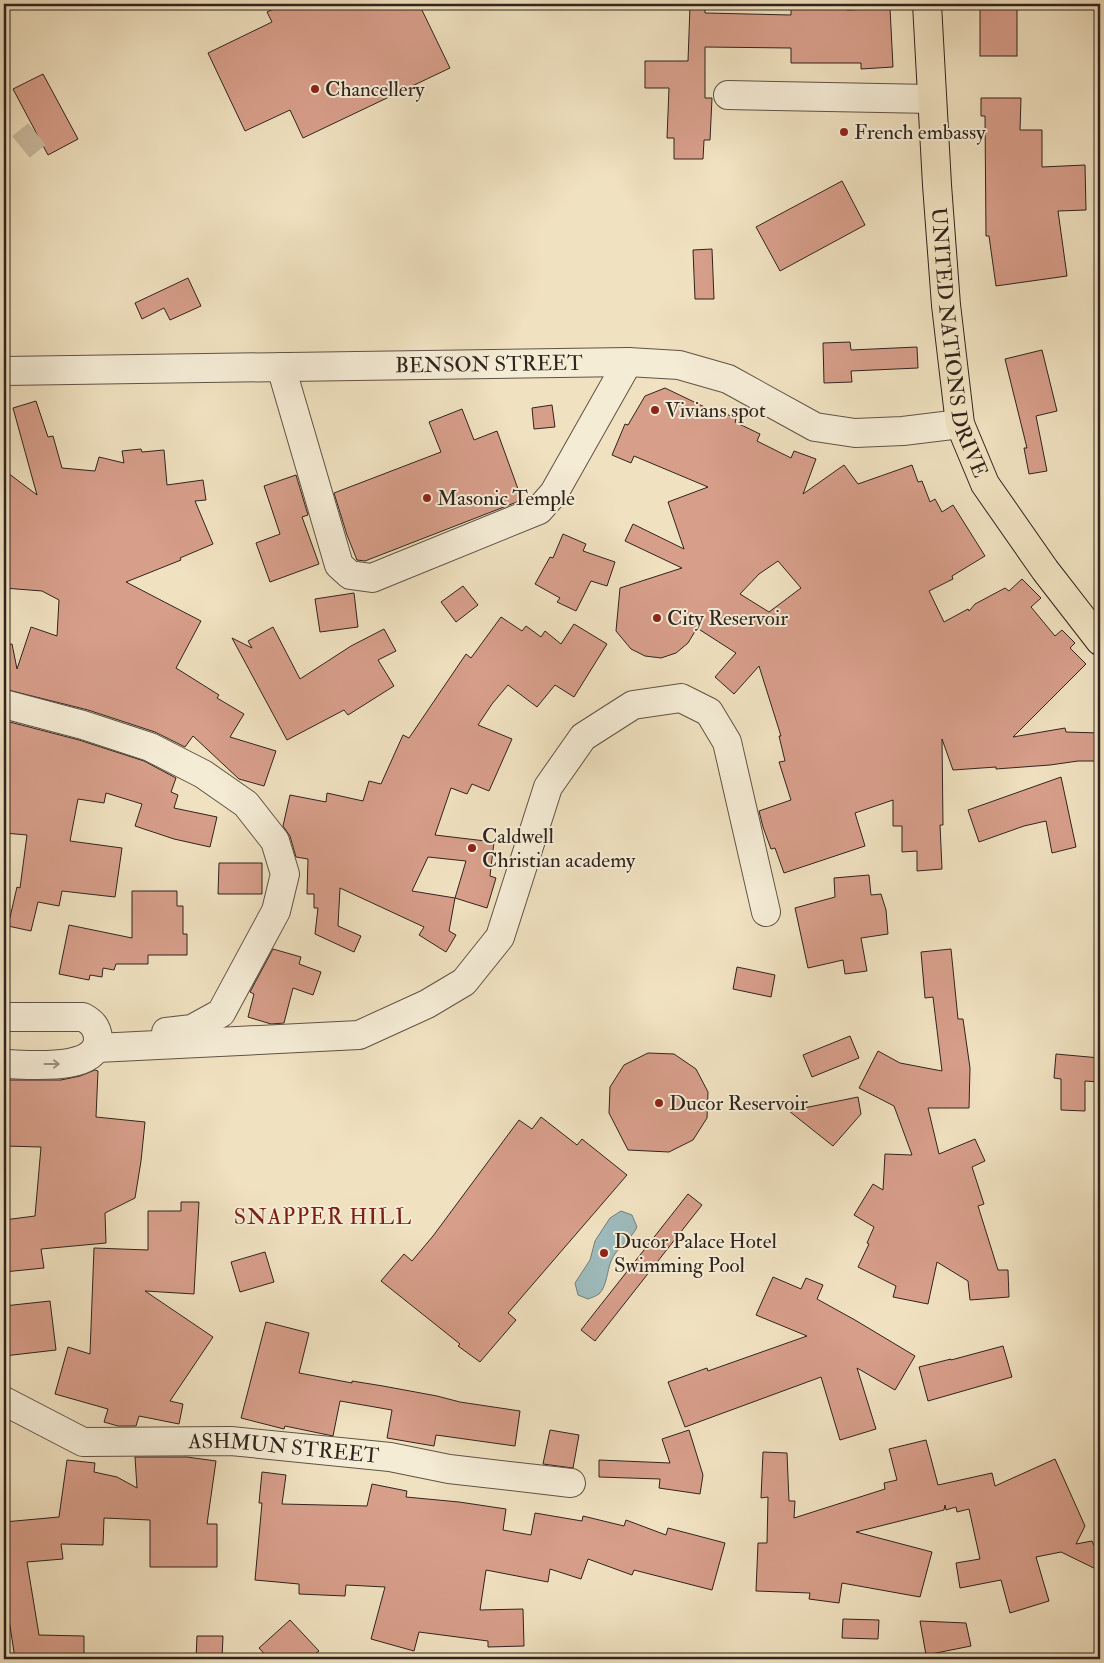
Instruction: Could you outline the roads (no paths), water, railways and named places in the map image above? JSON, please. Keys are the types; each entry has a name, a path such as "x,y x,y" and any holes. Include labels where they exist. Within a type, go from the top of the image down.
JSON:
{"main road":[{"name":"UNITED NATIONS DRIVE","path":"927,4 946,306 960,424 985,484 1045,570 1100,641"}],"street":[{"path":"728,95 932,99"},
{"path":"281,367 339,566 350,575 372,578 539,510 554,493 628,362"},
{"name":"BENSON STREET","path":"4,371 628,362 679,365 728,379 815,427 855,433 903,432 960,424"},
{"path":"98,1043 359,1035 427,1004 464,982 500,938 548,786 583,737 633,705 681,698 710,712 727,742 766,912"},
{"path":"4,704 83,725 150,747 203,774 246,804 275,841 285,874 276,911 221,1013 192,1029 98,1043"},
{"path":"4,1017 83,1017 91,1022 96,1029 98,1043 92,1054 82,1060 69,1064 4,1064"},
{"name":"ASHMUN STREET","path":"4,1401 83,1442 231,1442 390,1457 449,1469 571,1483"}],"water":[{"name":"Ducor Palace Hotel Swimming Pool","path":"621,1211 632,1215 637,1227 613,1256 602,1291 588,1299 578,1295 575,1283 590,1260 595,1241 610,1218"}],"tunnel":[{"path":"21,147 37,134"}],"place":[{"name":"Chancellery","path":"315,89"},
{"name":"French embassy","path":"844,132"},
{"name":"Vivians spot","path":"655,410"},
{"name":"Masonic Temple","path":"427,498"},
{"name":"City Reservoir","path":"657,618"},
{"name":"Caldwell Christian academy","path":"472,848"},
{"name":"Ducor Reservoir","path":"659,1103"},
{"name":"Ducor Palace Hotel Swimming Pool","path":"604,1253"}],"district":[{"name":"SNAPPER HILL","path":"323,1216"}]}
